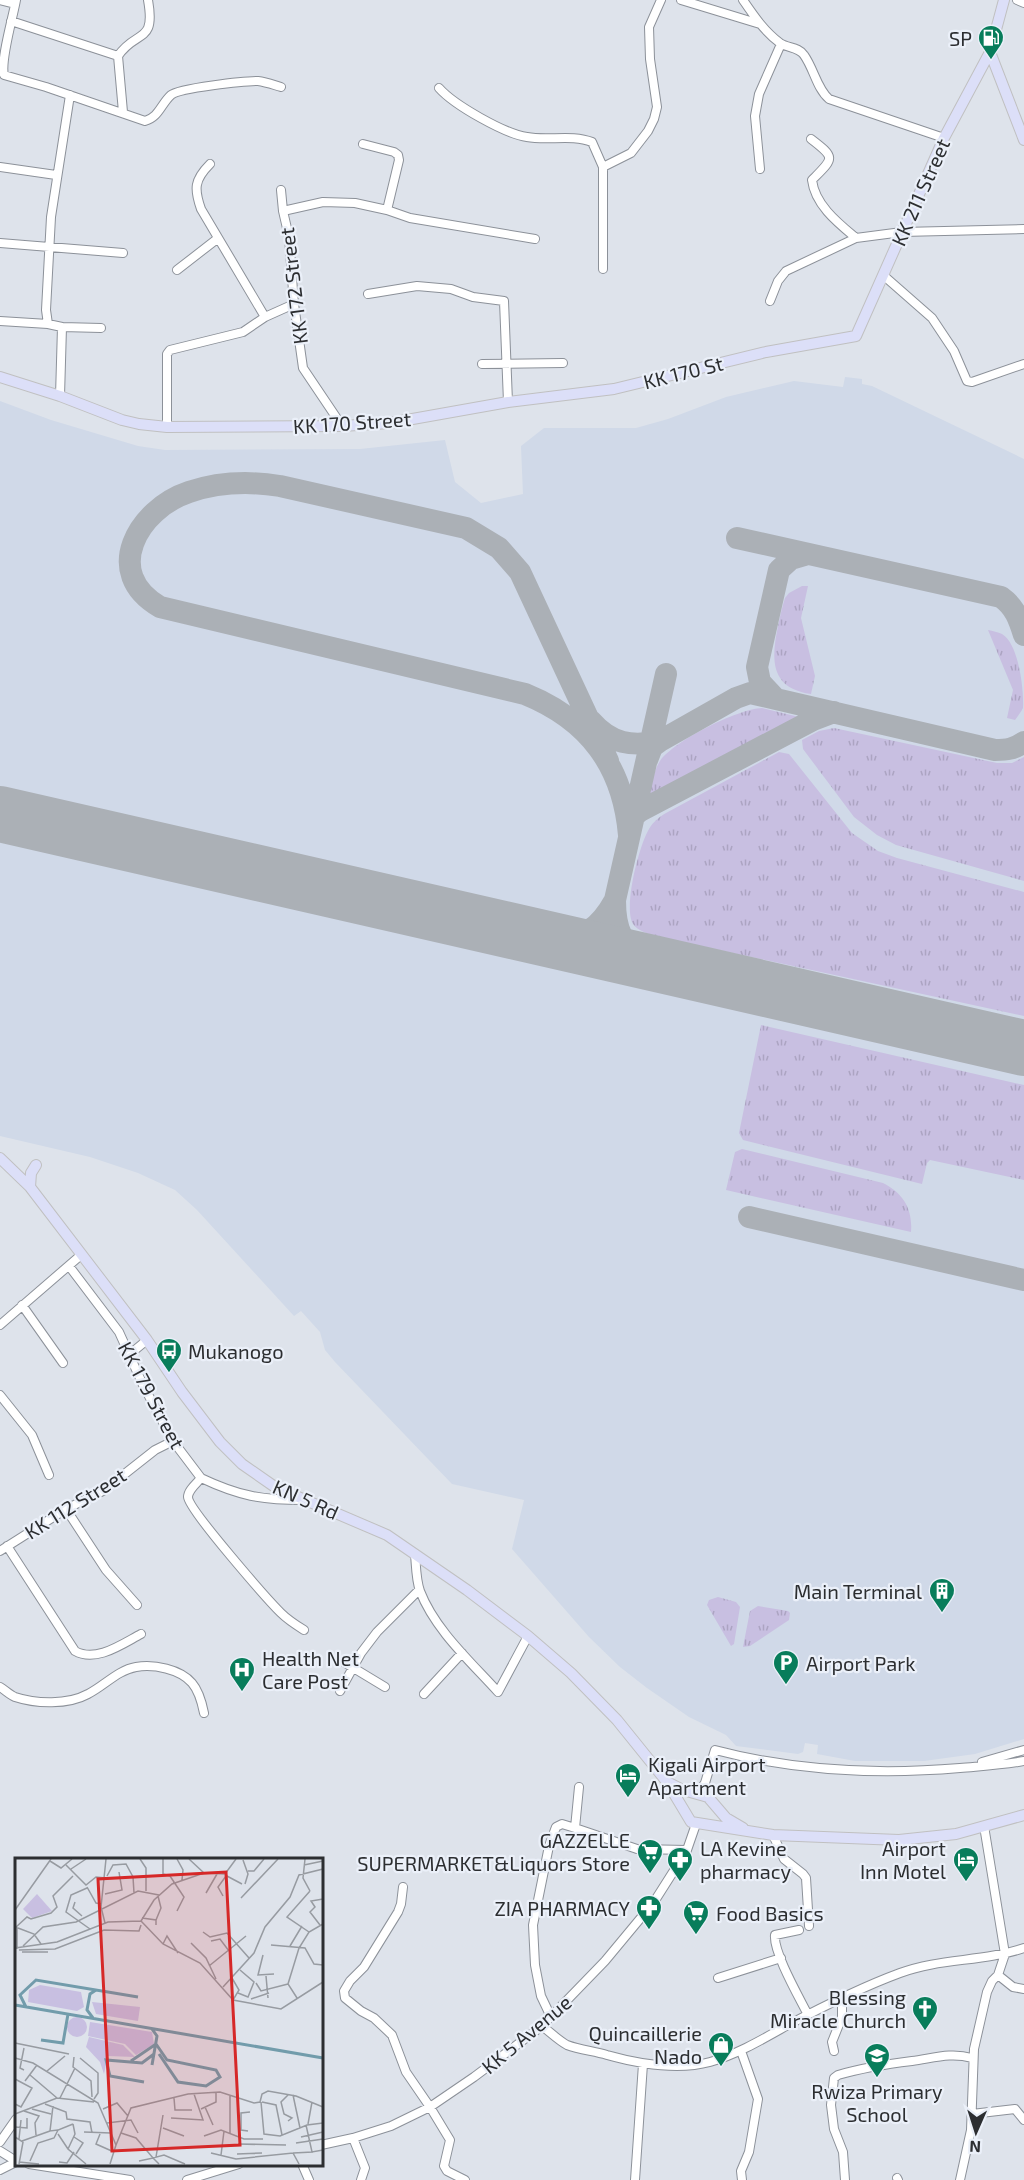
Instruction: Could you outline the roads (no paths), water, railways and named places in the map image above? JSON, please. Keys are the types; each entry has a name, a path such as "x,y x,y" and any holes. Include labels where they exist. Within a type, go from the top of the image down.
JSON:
{"main road":[{"name":"KK 211 Street","path":"856,336 944,138 990,52 1004,0"},
{"path":"990,52 1024,140"},
{"name":"KK 170 St","path":"508,402 614,389 766,352 856,336"},
{"name":"KK 170 Street","path":"0,377 60,396 122,420 167,428 342,426 390,423 508,402"},
{"name":"KN 5 Rd","path":"0,1158 30,1187 147,1341 220,1442 242,1464 275,1488 366,1524 387,1535 528,1636 571,1673 617,1720 667,1782 689,1820 699,1824"},
{"path":"30,1187 31,1173 36,1165"},
{"name":"KN 5 Rd","path":"667,1782 708,1797 726,1818 752,1833"},
{"path":"685,1813 686,1803 697,1794"},
{"path":"699,1824 711,1819 714,1804"},
{"path":"699,1824 773,1835 899,1840 956,1834 1024,1815"}],"street":[{"path":"0,0 15,2 1,56 1,70 4,75 145,121 150,120 172,94 209,86 260,81 281,87"},
{"path":"123,112 118,56 122,50 143,36 149,28 148,0"},
{"path":"603,166 631,153 654,119 657,107 650,59 649,27 661,0"},
{"path":"681,0 760,24"},
{"path":"743,0 760,24 781,44 802,52 814,70 823,94 829,99 944,138"},
{"path":"1017,0 1024,3"},
{"path":"11,21 118,56"},
{"path":"760,169 755,116 759,94 781,44"},
{"path":"439,88 452,100 507,131 528,137 580,139 592,142 603,166 603,269"},
{"path":"48,324 46,310 49,246 56,175 70,95"},
{"path":"811,139 829,152 830,157 827,164 812,180 816,197 843,228 856,238"},
{"path":"363,144 398,155 399,160 387,210"},
{"path":"210,164 201,173 197,184 196,195 201,209 265,317"},
{"path":"0,167 56,175"},
{"path":"281,190 283,211"},
{"name":"KK 172 Street","path":"342,426 303,368 294,304 289,237 283,211 332,202 355,203 410,218 535,239"},
{"path":"770,301 778,281 786,271 856,238 902,232 1024,229"},
{"path":"177,270 217,239"},
{"path":"0,243 123,253"},
{"path":"883,275 932,318 954,351 967,381 972,382 1024,364"},
{"path":"368,294 417,286 451,289 473,297 504,301 508,402"},
{"path":"167,428 167,354 170,350 243,332 265,317 294,304"},
{"path":"0,321 101,328"},
{"path":"60,396 62,327"},
{"path":"482,364 563,363"},
{"path":"0,1325 81,1255"},
{"name":"KK 179 Street","path":"69,1266 119,1332 143,1385 173,1442 201,1478"},
{"path":"22,1305 63,1363"},
{"path":"130,1354 147,1341"},
{"path":"0,1395 32,1435 49,1475"},
{"name":"KK 112 Street","path":"141,1634 97,1654 80,1654 69,1644 49,1608 4,1549 66,1509 103,1491 155,1450 173,1442"},
{"path":"304,1500 268,1500 248,1496 229,1491 201,1478 188,1497 190,1504 212,1533 282,1614 304,1630"},
{"path":"66,1509 106,1570 137,1605"},
{"path":"414,1554 419,1590 439,1625 498,1692 528,1636"},
{"path":"340,1691 361,1653 376,1632 419,1590"},
{"path":"424,1694 462,1653"},
{"path":"342,1661 385,1687"},
{"path":"0,1687 13,1697 36,1701 62,1701 87,1695 115,1676 135,1667 156,1666 173,1671 192,1682 200,1696 204,1713"},
{"path":"697,1794 705,1783 715,1750 768,1762 851,1771 927,1772 997,1766 1024,1761"},
{"path":"958,1768 1024,1750"},
{"path":"576,1828 579,1787"},
{"name":"KK 5 Avenue","path":"322,2145 391,2126 430,2107 542,2026 606,1961 654,1902 687,1850 699,1824"},
{"path":"550,2017 541,1996 533,1954 533,1925 549,1846 558,1825 576,1828 637,1849 687,1850"},
{"path":"960,2180 965,2164 972,2114 972,2058 987,1992 998,1975 1005,1954 984,1826"},
{"path":"773,1835 784,1859 806,1878 809,1926"},
{"path":"403,1887 398,1912 364,1967 350,1981 344,1994 345,1998 374,2018 392,2035 406,2073 450,2140 444,2166 447,2171 465,2180"},
{"path":"799,1929 775,1935 774,1938 808,2015"},
{"path":"542,2026 569,2045 643,2064 678,2066 709,2063 741,2051 808,2015 882,1980 914,1968 951,1960 980,1959 1024,1948"},
{"path":"718,1978 781,1958"},
{"path":"998,1975 1013,1987 1024,1989"},
{"path":"834,2051 832,2042 842,2017 842,1999"},
{"path":"741,2051 758,2099 751,2143 741,2171 742,2180"},
{"path":"845,2180 843,2152 834,2129 832,2113 831,2091 834,2078 874,2066 937,2055 961,2055 972,2058"},
{"path":"635,2180 643,2064"},
{"path":"972,2114 1015,2109 1024,2120"},
{"path":"0,2142 15,2120"},
{"path":"353,2138 365,2168 361,2180"},
{"path":"0,2151 15,2161"},
{"path":"0,2170 15,2162"},
{"path":"187,2180 232,2165"},
{"path":"303,2165 309,2180"},
{"path":"67,2166 90,2177 124,2180"}],"place":[{"name":"SP","path":"991,61"},
{"name":"Mukanogo","path":"169,1374"},
{"name":"Main Terminal","path":"942,1614"},
{"name":"Airport Park","path":"786,1686"},
{"name":"Health Net Care Post","path":"242,1693"},
{"name":"Kigali Airport Apartment","path":"628,1799"},
{"name":"GAZZELLE SUPERMARKET&Liquors Store","path":"650,1875"},
{"name":"LA Kevine pharmacy","path":"680,1883"},
{"name":"Airport Inn Motel","path":"966,1883"},
{"name":"ZIA PHARMACY","path":"649,1931"},
{"name":"Food Basics","path":"696,1936"},
{"name":"Blessing Miracle Church","path":"925,2032"},
{"name":"Quincaillerie Nado","path":"721,2068"},
{"name":"Rwiza Primary School","path":"877,2079"}]}
